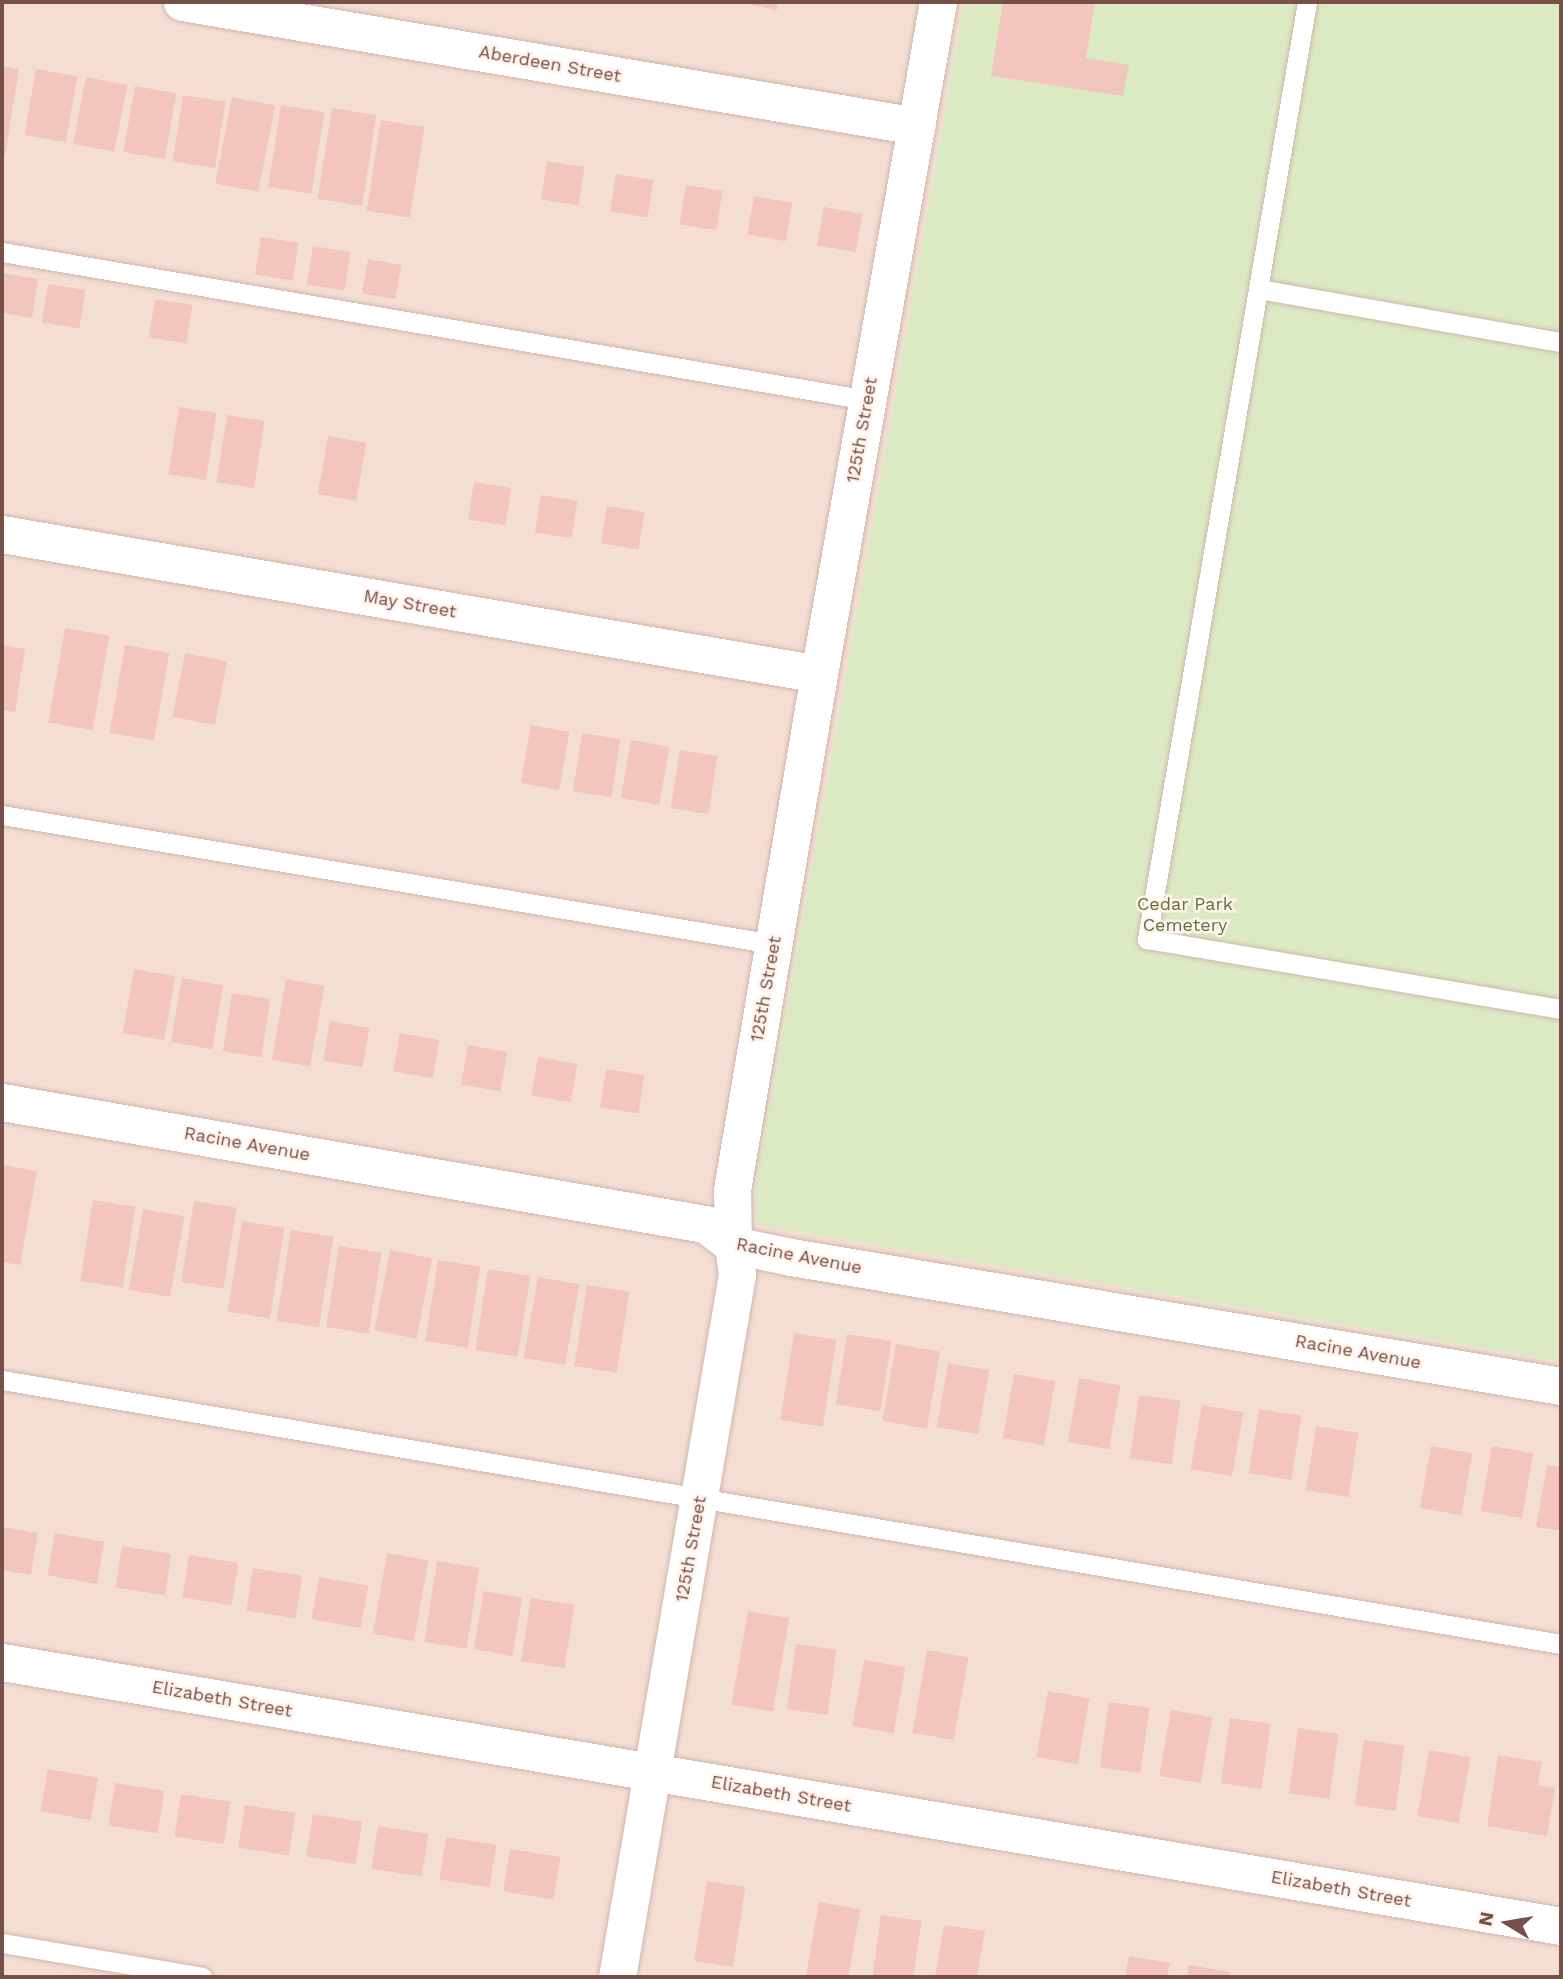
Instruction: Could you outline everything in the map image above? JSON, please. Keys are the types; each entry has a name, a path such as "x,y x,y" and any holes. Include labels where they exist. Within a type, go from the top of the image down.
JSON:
{"street":[{"name":"Aberdeen Street","path":"182,2 917,125"},
{"name":"125th Street","path":"617,1977 737,1274 733,1245 732,1190 819,674 938,2"},
{"name":"May Street","path":"2,534 819,674"},
{"name":"Racine Avenue","path":"2,1102 701,1223 733,1245 1561,1386"},
{"name":"Elizabeth Street","path":"2,1662 1561,1926"}],"lane":[{"path":"1307,2 1147,939 1561,1009"},
{"path":"2,252 868,400"},
{"path":"1259,289 1561,342"},
{"path":"2,816 774,944"},
{"path":"2,1380 1561,1644"},
{"path":"2,1943 202,1977"}],"shaded area":[{"path":"2,2 964,2 754,1194 757,1225 1561,1362 1561,1977 2,1977"}],"green space":[{"name":"Cedar Park Cemetery","path":"964,2 1561,2 1561,1362 757,1225 754,1194"}],"building":[{"path":"737,2 778,2 777,10"},
{"path":"1003,2 1095,2 1086,58 1129,65 1123,96 991,76"},
{"path":"2,66 19,69 5,156 2,155"},
{"path":"36,69 77,76 66,142 24,135"},
{"path":"86,77 127,85 114,152 73,144"},
{"path":"135,86 176,93 165,159 123,152"},
{"path":"183,95 225,102 215,168 173,161"},
{"path":"232,97 275,105 258,192 215,183"},
{"path":"281,105 324,112 311,194 268,187"},
{"path":"332,108 376,115 362,206 318,199"},
{"path":"381,120 424,127 410,218 367,211"},
{"path":"547,161 585,167 578,205 541,200"},
{"path":"616,174 654,180 648,217 610,212"},
{"path":"686,185 723,191 716,230 680,225"},
{"path":"754,196 792,203 786,241 747,234"},
{"path":"824,207 862,214 856,252 817,245"},
{"path":"261,237 299,243 293,280 255,275"},
{"path":"313,246 351,252 344,290 307,285"},
{"path":"368,259 401,265 395,299 362,293"},
{"path":"2,273 38,279 32,318 2,313"},
{"path":"48,284 86,290 79,328 42,323"},
{"path":"155,299 193,305 186,343 149,338"},
{"path":"179,407 217,413 206,480 168,474"},
{"path":"227,415 265,421 254,488 216,482"},
{"path":"328,436 366,443 356,501 318,494"},
{"path":"474,482 512,488 506,525 468,520"},
{"path":"541,495 578,501 572,538 535,533"},
{"path":"607,506 645,512 639,549 601,544"},
{"path":"65,628 109,636 93,730 48,723"},
{"path":"2,645 25,649 15,712 2,710"},
{"path":"125,645 169,653 154,740 110,733"},
{"path":"185,653 227,661 215,725 173,717"},
{"path":"531,725 569,732 559,790 521,783"},
{"path":"582,733 621,739 611,797 573,791"},
{"path":"631,740 669,747 659,805 621,798"},
{"path":"680,750 718,756 708,814 671,808"},
{"path":"134,969 175,976 164,1040 123,1033"},
{"path":"182,978 223,985 212,1049 171,1042"},
{"path":"286,979 324,986 310,1067 272,1060"},
{"path":"232,993 271,999 261,1057 223,1051"},
{"path":"330,1021 369,1028 362,1067 323,1060"},
{"path":"400,1033 439,1040 433,1078 393,1071"},
{"path":"468,1045 507,1052 500,1091 461,1084"},
{"path":"538,1057 577,1064 571,1102 531,1095"},
{"path":"606,1069 645,1075 638,1114 600,1108"},
{"path":"2,1165 37,1171 20,1265 2,1262"},
{"path":"93,1200 135,1207 123,1288 80,1281"},
{"path":"194,1201 236,1208 224,1289 181,1282"},
{"path":"143,1209 184,1216 170,1297 129,1290"},
{"path":"242,1221 284,1228 270,1319 228,1312"},
{"path":"291,1230 333,1237 319,1328 277,1321"},
{"path":"339,1246 381,1253 369,1334 326,1327"},
{"path":"390,1250 432,1258 417,1339 374,1330"},
{"path":"438,1260 480,1267 468,1348 425,1341"},
{"path":"488,1269 530,1276 518,1357 475,1350"},
{"path":"538,1277 579,1284 565,1365 524,1358"},
{"path":"587,1285 629,1292 617,1373 574,1366"},
{"path":"794,1333 836,1340 823,1427 780,1420"},
{"path":"847,1334 891,1341 880,1411 836,1404"},
{"path":"896,1344 940,1352 927,1429 882,1421"},
{"path":"948,1363 989,1370 978,1434 937,1427"},
{"path":"1014,1374 1055,1381 1044,1445 1003,1438"},
{"path":"1079,1378 1120,1385 1109,1449 1068,1442"},
{"path":"1139,1395 1181,1401 1172,1464 1130,1458"},
{"path":"1202,1405 1243,1412 1232,1476 1191,1469"},
{"path":"1259,1409 1301,1416 1291,1480 1249,1473"},
{"path":"1316,1426 1358,1433 1348,1497 1306,1490"},
{"path":"1431,1446 1472,1453 1461,1515 1420,1508"},
{"path":"1492,1446 1533,1453 1522,1518 1481,1511"},
{"path":"1547,1465 1561,1467 1561,1531 1536,1527"},
{"path":"2,1527 38,1533 31,1575 2,1570"},
{"path":"55,1533 104,1542 97,1584 48,1575"},
{"path":"122,1546 171,1554 165,1595 115,1587"},
{"path":"387,1553 428,1560 414,1641 373,1634"},
{"path":"189,1555 238,1563 232,1605 182,1597"},
{"path":"437,1561 479,1568 467,1649 424,1642"},
{"path":"253,1568 302,1576 296,1618 246,1610"},
{"path":"319,1577 368,1586 361,1628 312,1619"},
{"path":"484,1591 522,1598 512,1656 474,1649"},
{"path":"531,1598 574,1605 564,1668 521,1661"},
{"path":"748,1611 789,1618 773,1712 732,1705"},
{"path":"796,1644 837,1650 827,1715 787,1709"},
{"path":"927,1650 968,1657 954,1740 912,1733"},
{"path":"864,1660 905,1667 894,1733 852,1726"},
{"path":"1048,1691 1089,1698 1078,1764 1036,1757"},
{"path":"1109,1702 1150,1708 1140,1773 1100,1767"},
{"path":"1171,1710 1212,1717 1201,1783 1159,1776"},
{"path":"1230,1718 1271,1724 1261,1789 1221,1783"},
{"path":"1298,1728 1339,1734 1329,1799 1289,1793"},
{"path":"1364,1740 1405,1746 1395,1811 1355,1805"},
{"path":"1429,1750 1470,1757 1459,1823 1417,1816"},
{"path":"1498,1755 1542,1762 1538,1785 1555,1788 1547,1836 1487,1826"},
{"path":"48,1769 98,1778 91,1820 41,1811"},
{"path":"115,1783 164,1791 158,1833 108,1825"},
{"path":"181,1794 230,1802 224,1844 174,1836"},
{"path":"245,1805 295,1813 289,1855 238,1847"},
{"path":"313,1814 362,1822 356,1864 306,1856"},
{"path":"378,1826 428,1834 422,1876 371,1868"},
{"path":"446,1837 496,1845 490,1887 439,1879"},
{"path":"510,1849 560,1857 554,1899 503,1891"},
{"path":"707,1881 746,1887 733,1967 694,1961"},
{"path":"819,1902 860,1909 848,1977 806,1977"},
{"path":"881,1915 922,1921 914,1977 872,1977"},
{"path":"944,1925 985,1931 977,1977 935,1977"},
{"path":"1129,1956 1170,1963 1167,1977 1125,1977"},
{"path":"1189,1965 1230,1972 1229,1977 1187,1977"}]}
